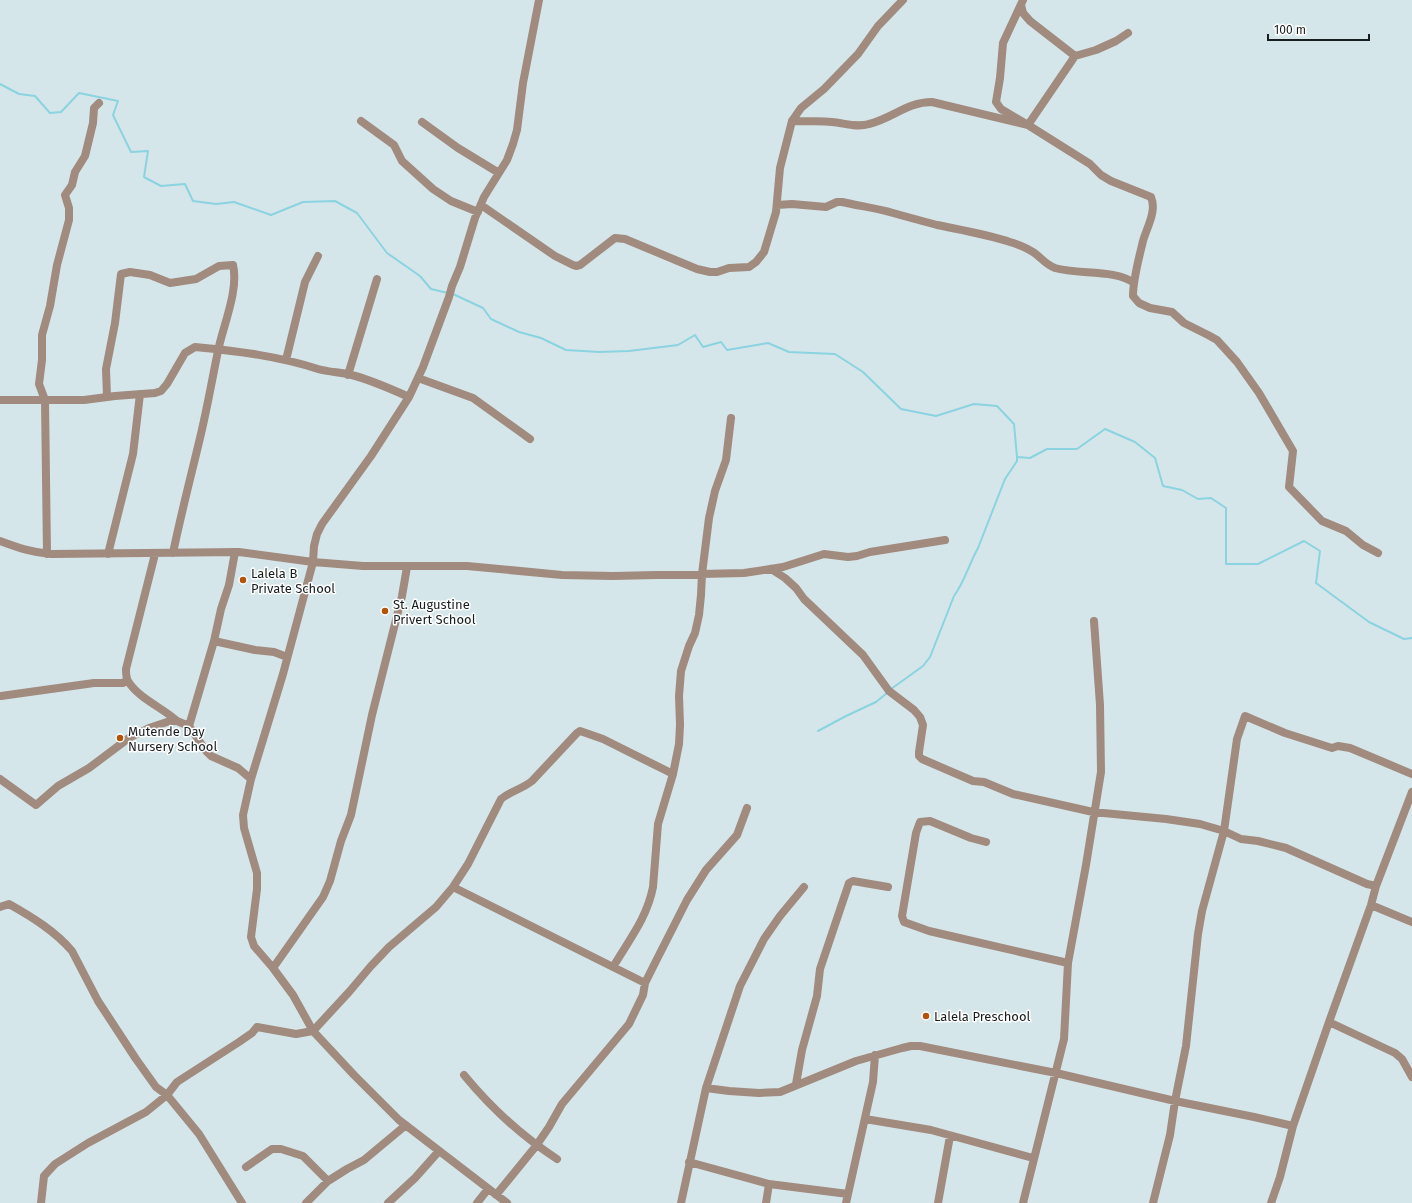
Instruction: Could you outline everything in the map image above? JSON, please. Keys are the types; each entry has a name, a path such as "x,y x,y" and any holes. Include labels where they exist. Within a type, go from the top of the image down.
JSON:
{"street":[{"path":"507,1203 456,1162 439,1151 406,1125 354,1075 313,1031 293,995 254,946 250,937 257,890 257,873 244,828 243,815 251,779 313,562 314,546 317,534 322,524 360,473 408,396 423,367 460,267 479,208 484,197 507,160 517,130 527,63 539,0"},
{"path":"361,122 394,145 402,161 433,189 451,201 479,208 554,256 573,266 580,265 615,238 619,238 640,245 697,269 710,272 717,272 729,268 749,267 756,262 764,252 777,205 780,168 792,121 801,108 824,89 858,54 878,26 903,0"},
{"path":"1022,2 1023,13 1030,21 1075,56"},
{"path":"1022,2 1003,43 996,102 1001,109 1090,164 1101,175 1111,181 1151,197 1153,203 1153,213 1143,242 1134,283 1133,296 1139,303 1150,308 1172,312 1184,323 1217,340 1237,362 1259,393 1293,451 1288,487 1322,521 1346,531 1363,545 1378,553"},
{"path":"1028,125 1075,56 1096,50 1116,41 1128,33"},
{"path":"792,121 868,125 914,104 932,102 1028,125"},
{"path":"47,554 45,400 39,384 42,360 42,335 50,306 57,265 69,220 69,208 65,195 72,185 75,172 85,156 93,123 94,108 99,103"},
{"path":"422,122 458,148 499,173"},
{"path":"777,205 792,204 826,207 837,202 842,202 892,212 929,223 970,231 1011,242 1037,255 1045,263 1054,268 1103,273 1130,280 1134,283"},
{"path":"286,360 305,282 318,256"},
{"path":"107,397 106,369 115,324 121,274 130,272 150,275 170,283 196,279 219,266 233,265 235,274 232,296 218,349 202,430 173,553"},
{"path":"348,374 377,279"},
{"path":"0,400 84,400 155,393 161,391 173,375 185,353 189,349 195,347 218,349 307,364 319,369 348,374 370,380 408,396"},
{"path":"418,378 473,398 530,439"},
{"path":"108,554 133,454 140,394"},
{"path":"614,967 631,936 639,926 648,906 653,887 658,824 673,774 679,744 679,696 681,671 689,646 695,634 698,621 709,518 715,491 728,451 731,418"},
{"path":"0,541 36,553 47,554 235,552 313,562 363,566 466,566 562,575 613,576 744,573 783,567 824,554 848,557 857,556 870,552 945,540"},
{"path":"189,726 229,585 235,552"},
{"path":"155,554 126,669 127,680 146,698 177,721 189,726 211,756 238,768 251,779"},
{"path":"273,968 323,897 330,881 341,841 351,815 372,715 402,596 407,567"},
{"path":"771,569 785,578 796,588 804,599 863,655 889,691 920,717 923,725 919,756 922,759 973,781 984,782 1013,794 1094,812 1200,824 1241,838 1286,848 1367,884 1376,886"},
{"path":"1023,1203 1064,1039 1068,963 1086,865 1100,772 1100,705 1094,621"},
{"path":"214,640 255,650 274,652 287,657"},
{"path":"1,696 94,684 123,683 127,680"},
{"path":"1153,1203 1170,1135 1186,1046 1198,934 1202,911 1224,831 1237,739 1246,716 1286,733 1332,748 1338,746 1350,748 1412,774"},
{"path":"0,779 36,804 58,786 89,768 129,738 161,724 177,721"},
{"path":"41,1203 44,1176 56,1164 88,1143 146,1112 167,1095 177,1082 240,1042 257,1027 296,1034 313,1031 380,957 436,907 453,887 468,864 501,799 524,788 577,733 584,732 603,740 673,774"},
{"path":"1271,1203 1280,1177 1293,1126 1371,905 1376,886 1412,792"},
{"path":"496,1195 536,1146 562,1104 629,1024 643,996 646,983 687,900 706,870 737,835 747,808"},
{"path":"986,842 971,838 930,821 920,822 916,833 902,916 904,922 955,938 1068,963"},
{"path":"796,1084 802,1050 817,996 820,970 849,883 853,881 888,887"},
{"path":"453,887 646,983"},
{"path":"681,1203 706,1088 740,986 764,939 780,916 804,887"},
{"path":"0,907 9,904 31,916 66,944 72,951 98,1001 136,1059 156,1087 167,1095 199,1134 242,1203"},
{"path":"1371,905 1412,922"},
{"path":"1329,1022 1395,1053 1402,1059 1412,1077"},
{"path":"706,1088 759,1094 780,1092 796,1084 856,1061 902,1048 920,1046 1056,1073 1175,1101 1254,1116 1293,1126"},
{"path":"846,1203 873,1082 875,1055"},
{"path":"464,1075 483,1099 496,1112 536,1146 557,1159"},
{"path":"865,1119 931,1130 1034,1158"},
{"path":"306,1203 328,1181 364,1160 406,1125"},
{"path":"938,1203 950,1136"},
{"path":"246,1167 272,1149 281,1149 303,1156 328,1181"},
{"path":"388,1203 415,1178 439,1151"},
{"path":"689,1162 770,1184 848,1194"},
{"path":"766,1203 770,1184"},
{"path":"477,1203 488,1189"}],"waterway":[{"path":"0,84 19,94 35,96 50,113 61,112 79,93 118,101 113,115 131,152 148,151 144,177 161,186 185,184 193,201 216,204 234,202 271,215 303,202 335,201 357,213 387,253 420,276 431,289 448,293"},
{"path":"453,294 483,308 491,319 519,332 541,338 566,350 599,352 629,351 678,345 695,335 703,347 721,342 727,350 768,343 789,352 835,354 863,372 901,409 936,416 974,404 997,406 1014,424 1017,457 1030,458 1047,449 1077,449 1105,429 1135,442 1155,458 1163,486 1182,490 1198,499 1211,498 1226,508 1226,564 1258,564 1304,541 1320,551 1316,583 1369,622 1404,639 1412,638"},
{"path":"891,689 923,666 930,657 954,596 978,548 1005,479 1017,461 1017,457"},
{"path":"818,731 876,702 887,693"}],"place":[{"name":"Lalela B Private School","path":"243,580"},
{"name":"St. Augustine Privert School","path":"385,611"},
{"name":"Mutende Day Nursery School","path":"120,738"},
{"name":"Lalela Preschool","path":"926,1016"}]}
